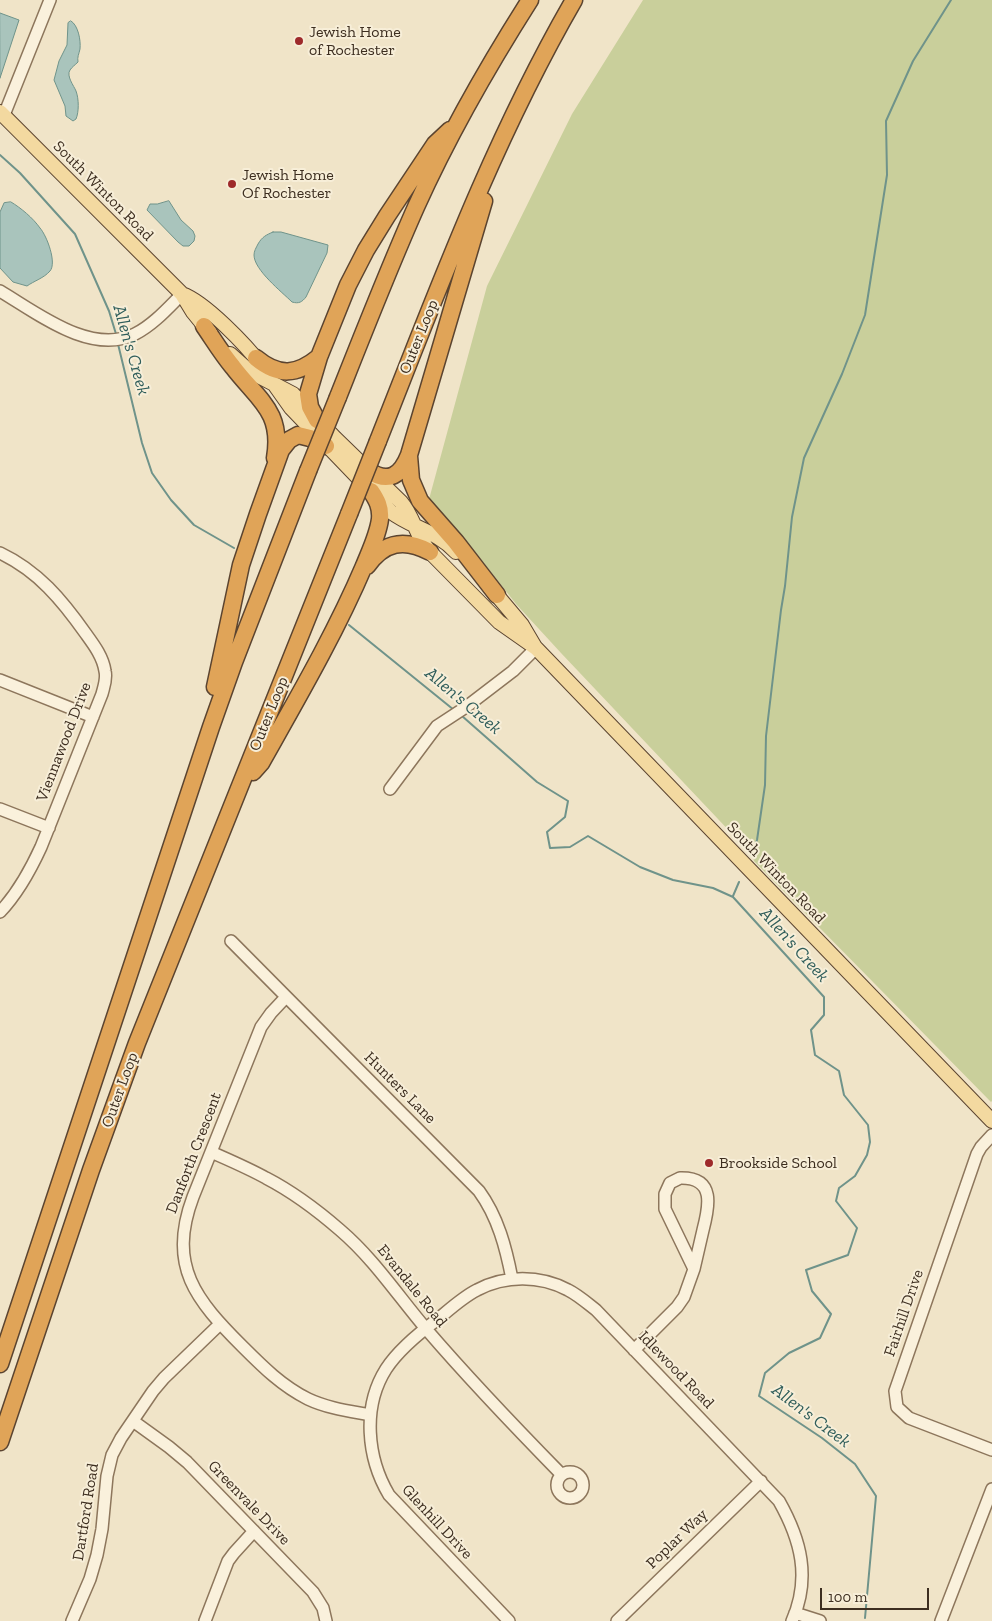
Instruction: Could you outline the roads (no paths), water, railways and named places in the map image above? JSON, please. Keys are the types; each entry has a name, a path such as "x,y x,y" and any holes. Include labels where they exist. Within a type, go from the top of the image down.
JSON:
{"highway":[{"name":"Outer Loop","path":"0,1364 211,727 308,470 377,298 417,206 459,121 508,34 530,0"},
{"name":"Outer Loop","path":"0,1442 111,1113 147,1018 460,234 494,155 550,42 574,0"},
{"path":"317,420 310,407 308,397 319,357 348,285 373,237 435,144 459,121"},
{"path":"369,471 382,477 393,476 402,470 409,455 481,212 494,155"},
{"path":"204,326 233,368 272,414 278,443 272,475"},
{"path":"256,358 272,368 290,371 304,368 319,357"},
{"path":"211,727 212,700 238,578 250,536 283,447 293,437 304,436 326,446"},
{"path":"409,455 411,480 420,500 497,594"},
{"path":"239,789 260,763 291,709 356,583 377,534 380,519 379,504 371,490"},
{"path":"356,583 372,560 387,547 397,544 408,544 430,552"}],"main road":[{"name":"South Winton Road","path":"2,114 182,294 188,306 204,326 245,369 293,394 405,506 422,542 430,552 499,622 536,648 992,1120"},
{"name":"South Winton Road","path":"182,294 195,300 207,309 256,358 289,405 326,446 391,512 446,542 497,594 522,625 536,648"}],"street":[{"path":"2,114 50,0"},
{"path":"0,291 47,319 77,334 87,338 114,340 131,336 148,325 182,294"},
{"name":"Viennawood Drive","path":"0,553 30,571 50,588 70,611 96,649 103,662 106,676 93,717 41,847 17,892 0,912"},
{"path":"390,789 437,726 466,707 513,671 536,648"},
{"path":"0,680 93,717"},
{"path":"0,809 48,828"},
{"name":"Hunters Lane","path":"231,941 479,1191 490,1207 501,1233 512,1279"},
{"name":"Danforth Crescent","path":"286,997 271,1012 261,1027 188,1209 184,1224 184,1259 197,1295 220,1324 279,1381 295,1392 326,1406 370,1415"},
{"name":"Fairhill Drive","path":"992,1135 977,1154 895,1391 897,1407 909,1418 992,1450"},
{"name":"Evandale Road","path":"211,1152 291,1192 361,1248 471,1381 561,1474"},
{"path":"634,1350 677,1307 684,1297 694,1269 709,1206 708,1194 702,1184 690,1178 680,1178 670,1184 665,1194 665,1210 694,1269"},
{"name":"Idlewood Road","path":"426,1328 479,1288 512,1279 542,1280 569,1290 596,1310 779,1500 790,1520 799,1544 802,1587 794,1617"},
{"name":"Dartford Road","path":"72,1621 90,1579 97,1554 102,1529 107,1476 112,1455 144,1403 164,1378 220,1324"},
{"name":"Glenhill Drive","path":"426,1328 401,1351 386,1370 375,1392 370,1415 375,1464 382,1484 389,1495 509,1621"},
{"name":"Greenvale Drive","path":"133,1422 187,1462 254,1531 313,1592 323,1608 326,1621"},
{"name":"Poplar Way","path":"617,1621 760,1481"},
{"path":"940,1621 992,1489"},
{"path":"205,1621 228,1561 254,1531"},
{"path":"794,1617 820,1621"}],"water":[{"path":"0,13 19,20 0,78"},
{"path":"71,21 77,29 80,45 78,62 69,72 78,102 77,116 73,121 66,116 65,106 54,80 59,61 67,45 68,23"},
{"path":"169,201 181,220 193,231 194,241 189,246 183,246 178,242 147,210 150,204"},
{"path":"11,202 27,214 40,228 52,256 50,271 27,286 13,282 0,268 0,212 4,203"},
{"path":"273,232 281,232 328,245 327,253 306,297 300,302 292,302 263,274 255,261 254,254 258,244 264,236"}],"waterway":[{"path":"751,855 757,840 765,785 766,736 792,517 804,458 842,374 865,315 887,175 886,121 913,61 951,0"},
{"name":"Allen's Creek","path":"0,155 20,173 75,234 109,311 116,334"},
{"name":"Allen's Creek","path":"118,344 142,443 152,473 171,500 194,525 234,548"},
{"name":"Allen's Creek","path":"349,625 454,710"},
{"name":"Allen's Creek","path":"462,716 537,782 568,801 565,817 547,832 550,848 570,847 588,836 640,867 673,880 713,888 733,897 824,997 824,1015 811,1030 815,1055 839,1071 844,1095 868,1125 870,1142 867,1155 855,1176 839,1188 836,1201 857,1228 848,1255 806,1270 812,1291 831,1314 820,1338 789,1353 765,1373 759,1396 822,1438 855,1464 876,1496 865,1618"},
{"path":"733,896 739,882"}],"place":[{"name":"Jewish Home of Rochester","path":"299,41"},
{"name":"Jewish Home Of Rochester","path":"232,184"},
{"name":"Brookside School","path":"709,1163"}]}
